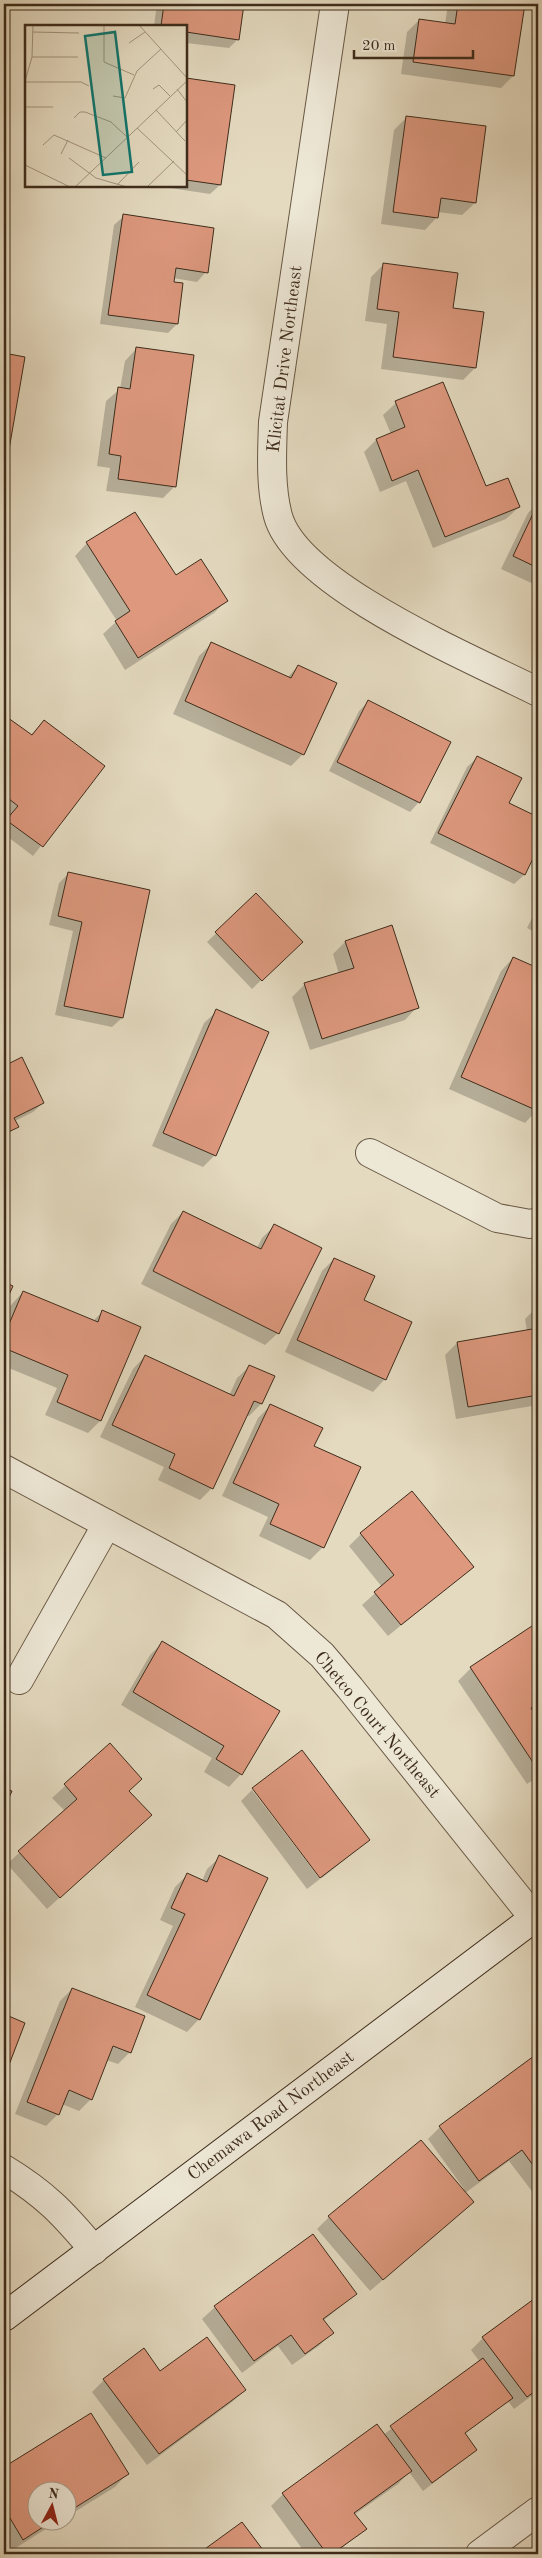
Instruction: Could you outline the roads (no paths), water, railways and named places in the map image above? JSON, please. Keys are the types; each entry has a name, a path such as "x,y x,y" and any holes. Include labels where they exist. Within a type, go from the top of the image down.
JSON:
{"street":[{"name":"Klicitat Drive Northeast","path":"335,4 273,422 272,474 278,518 297,551 332,582 392,618 538,692"},
{"path":"370,1153 497,1218 530,1224 538,1222"},
{"name":"Chetco Court Northeast","path":"4,1469 276,1615 322,1655 536,1917"},
{"path":"19,1680 107,1524"},
{"name":"Chemawa Road Northeast","path":"4,2317 536,1917"},
{"path":"4,2170 34,2188 59,2209 94,2250"},
{"path":"480,2554 538,2511"}]}
